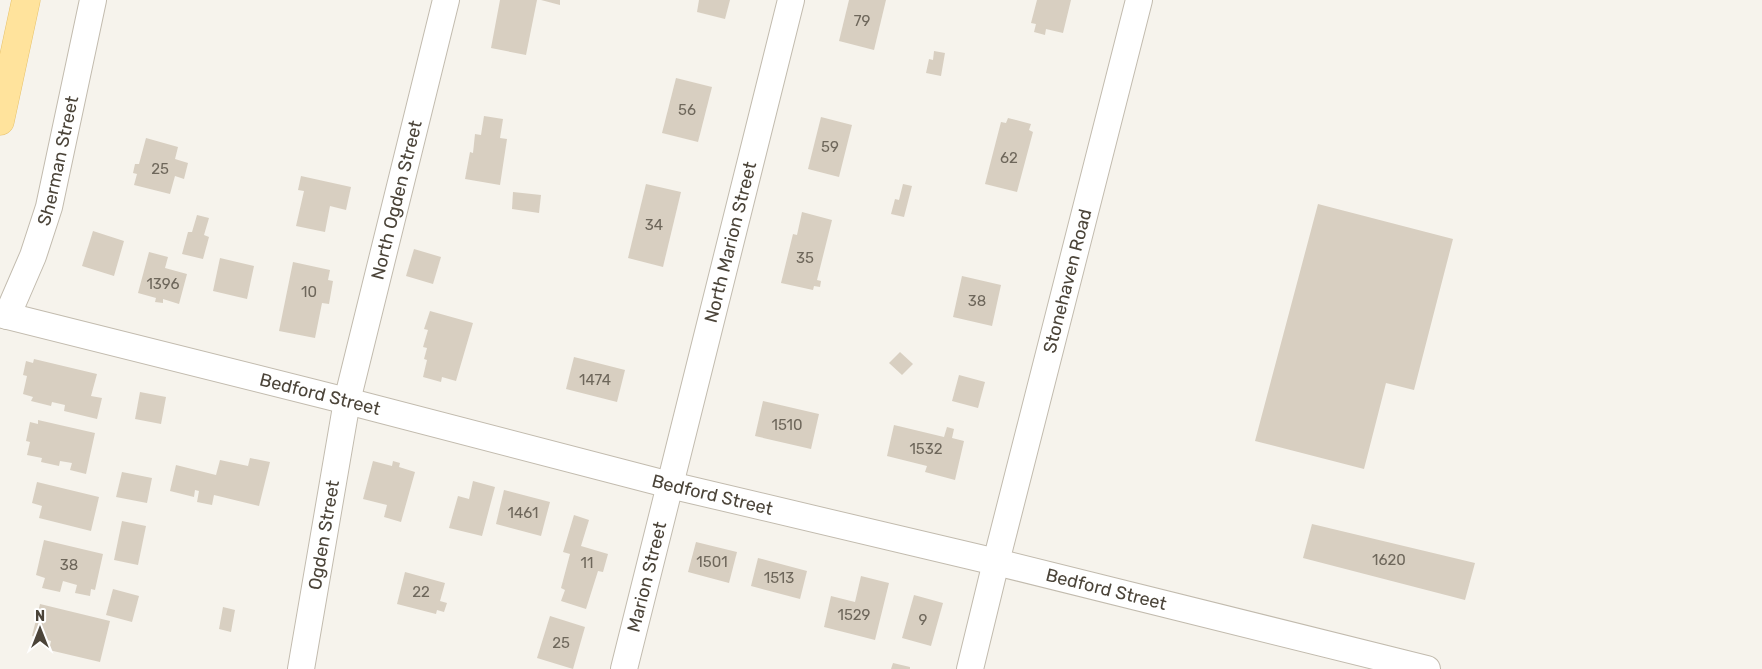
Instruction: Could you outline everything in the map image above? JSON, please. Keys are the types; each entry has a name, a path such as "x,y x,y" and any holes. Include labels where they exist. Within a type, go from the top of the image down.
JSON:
{"main road":[{"path":"0,121 26,0"}],"street":[{"name":"Sherman Street","path":"3,315 32,256 47,215 93,0"},
{"name":"North Ogden Street","path":"347,401 446,0"},
{"name":"North Marion Street","path":"670,485 791,0"},
{"name":"Stonehaven Road","path":"970,669 1139,0"},
{"name":"Bedford Street","path":"3,315 347,401 670,485 996,562 1427,669"},
{"name":"Ogden Street","path":"302,669 347,401"},
{"name":"Marion Street","path":"624,669 670,485"}],"building":[{"path":"500,0 537,0 526,55 491,48"},
{"path":"541,0 560,0 560,5"},
{"path":"699,0 730,0 725,19 697,12"},
{"path":"849,0 886,0 874,50 839,41"},
{"path":"1037,0 1071,0 1063,33 1046,29 1045,35 1034,32 1036,24 1031,23"},
{"path":"934,51 945,53 941,76 926,73 929,59 933,60"},
{"path":"676,78 712,87 698,142 662,133"},
{"path":"484,116 503,119 500,138 507,139 500,185 465,179 470,152 473,153 475,134 481,135"},
{"path":"821,117 852,125 839,177 808,169"},
{"path":"1008,118 1031,124 1029,130 1033,132 1017,192 985,184 1001,122 1006,123"},
{"path":"146,138 178,147 175,159 188,163 184,179 175,176 170,194 134,185 137,174 133,173 135,164 139,164"},
{"path":"301,176 351,187 346,210 330,206 325,232 296,226 304,191 298,190"},
{"path":"646,184 681,192 663,267 628,258"},
{"path":"903,184 912,186 904,217 891,214 895,199 899,200"},
{"path":"513,192 541,195 539,213 512,209"},
{"path":"1318,204 1453,239 1414,390 1386,383 1364,469 1255,441"},
{"path":"802,212 832,220 817,280 821,281 820,287 814,286 813,290 781,283 793,234 797,235"},
{"path":"197,215 209,218 204,235 209,237 203,259 182,254 188,232 192,232"},
{"path":"93,231 124,241 114,276 82,266"},
{"path":"414,249 441,257 433,284 406,276"},
{"path":"149,252 168,257 165,268 187,274 179,304 163,299 163,303 155,302 156,298 138,293"},
{"path":"220,258 254,266 247,299 213,291"},
{"path":"293,262 330,270 328,280 333,281 329,304 322,303 315,338 279,331"},
{"path":"962,276 1001,285 992,326 953,317"},
{"path":"430,311 473,323 456,381 442,377 441,382 423,377 427,360 424,359 427,348 423,347 428,330 424,329"},
{"path":"900,352 913,364 902,375 889,363"},
{"path":"574,357 625,370 617,402 566,389"},
{"path":"34,359 97,374 91,396 102,398 97,419 64,411 65,405 52,402 51,406 31,401 33,397 23,394 27,376 23,375 26,361 33,363"},
{"path":"959,375 985,382 978,408 952,401"},
{"path":"140,392 166,397 161,424 135,419"},
{"path":"763,401 819,414 811,449 755,436"},
{"path":"38,420 95,433 86,474 70,470 72,463 60,461 59,466 41,462 42,458 27,455 30,442 26,441 30,422 38,424"},
{"path":"894,425 944,437 947,427 954,429 952,438 964,441 955,480 925,472 927,466 887,456"},
{"path":"250,458 270,462 259,506 214,495 212,505 197,502 199,491 195,490 194,497 170,491 176,465 216,475 220,460 248,466"},
{"path":"373,461 392,466 393,461 400,463 399,467 415,472 401,522 384,517 387,505 363,499"},
{"path":"122,472 152,478 147,503 116,497"},
{"path":"473,481 495,487 482,536 449,528 458,496 469,499"},
{"path":"37,482 99,497 91,531 39,518 42,506 32,503"},
{"path":"504,490 550,502 541,536 496,524"},
{"path":"574,515 589,520 581,546 608,554 603,572 598,571 586,609 561,601 565,590 561,588 570,554 563,552"},
{"path":"122,521 146,526 138,565 114,560"},
{"path":"1312,524 1475,563 1465,600 1303,558"},
{"path":"44,540 103,554 95,590 91,589 90,596 75,593 77,585 63,581 60,592 42,588 45,578 36,575"},
{"path":"696,542 737,552 729,583 688,572"},
{"path":"758,558 807,571 800,599 751,586"},
{"path":"405,572 445,583 440,601 447,603 444,612 437,610 436,614 397,604"},
{"path":"861,576 889,583 875,640 824,627 831,596 855,602"},
{"path":"113,589 139,596 132,622 106,615"},
{"path":"914,595 943,603 931,646 902,638"},
{"path":"40,604 110,621 100,662 49,650 51,641 32,636"},
{"path":"223,607 235,610 231,632 219,629"},
{"path":"550,616 585,627 573,669 537,658"},
{"path":"893,663 910,667 910,669 891,669"}]}
